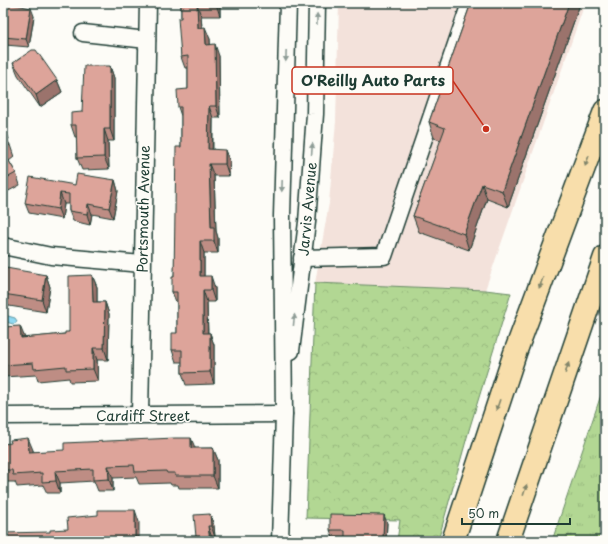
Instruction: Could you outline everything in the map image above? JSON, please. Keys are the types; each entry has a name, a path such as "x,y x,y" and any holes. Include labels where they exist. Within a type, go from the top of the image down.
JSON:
{"highway":[{"path":"453,541 515,353 605,111"},
{"path":"508,541 605,257"}],"street":[{"name":"Portsmouth Avenue","path":"140,415 148,3"},
{"name":"Jarvis Avenue","path":"280,541 284,414 282,216 288,3"},
{"name":"Jarvis Avenue","path":"284,414 307,222 315,114 317,3"},
{"path":"302,258 384,256 470,3"},
{"path":"83,33 147,40"},
{"path":"3,246 51,256 142,264"},
{"name":"Cardiff Street","path":"3,416 284,414"}],"shaded area":[{"path":"339,3 585,3 485,290 315,283 329,203 336,121"}],"green space":[{"path":"315,283 485,290 511,293 469,430 438,541 397,541 400,520 306,518"},
{"path":"605,383 605,541 552,541"}],"water":[{"path":"3,313 15,318 17,321 16,323 13,324 3,321"}],"building":[{"path":"6,3 31,8 26,39 3,37"},
{"path":"181,3 216,3 197,4 198,28 205,27 206,45 215,44 216,106 209,106 208,149 225,150 225,164 209,164 211,227 214,227 214,241 200,241 200,276 211,276 211,290 203,290 203,333 210,333 210,372 182,373 182,350 172,350 172,333 177,333 177,292 172,292 172,277 174,277 176,147 181,147 181,107 178,107 177,90 188,89 188,56 181,57 178,18 181,18"},
{"path":"471,3 569,3 502,191 482,184 464,234 413,216 445,128 429,122"},
{"path":"32,50 36,50 57,80 36,95 13,63"},
{"path":"84,66 110,66 110,129 104,129 104,157 77,158 76,125 71,125 71,113 82,112"},
{"path":"3,133 10,145 3,149"},
{"path":"3,151 16,173 3,180"},
{"path":"77,174 115,180 109,208 88,204 87,214 69,211 69,194 60,193 58,209 25,203 30,177 75,185"},
{"path":"6,268 46,275 42,300 3,294 3,275 5,275"},
{"path":"92,275 93,302 105,302 104,348 93,348 93,369 66,370 66,366 34,369 33,363 3,365 3,327 20,326 21,338 65,334 65,332 69,332 69,276"},
{"path":"28,438 29,452 64,450 64,443 191,438 191,448 213,448 213,476 175,476 175,473 167,473 166,471 135,472 134,465 108,466 109,479 93,480 93,469 55,471 56,481 42,482 42,473 13,475 12,470 3,470 3,444 11,443 10,440"},
{"path":"98,510 135,510 135,541 3,541 3,533 50,532 50,530 68,529 67,518 98,515"},
{"path":"210,514 211,526 208,526 210,541 176,541 176,539 196,537 194,515"},
{"path":"330,514 384,515 383,537 380,537 380,541 345,541 345,530 330,530"}],"place":[{"name":"O'Reilly Auto Parts","path":"486,129"}]}
